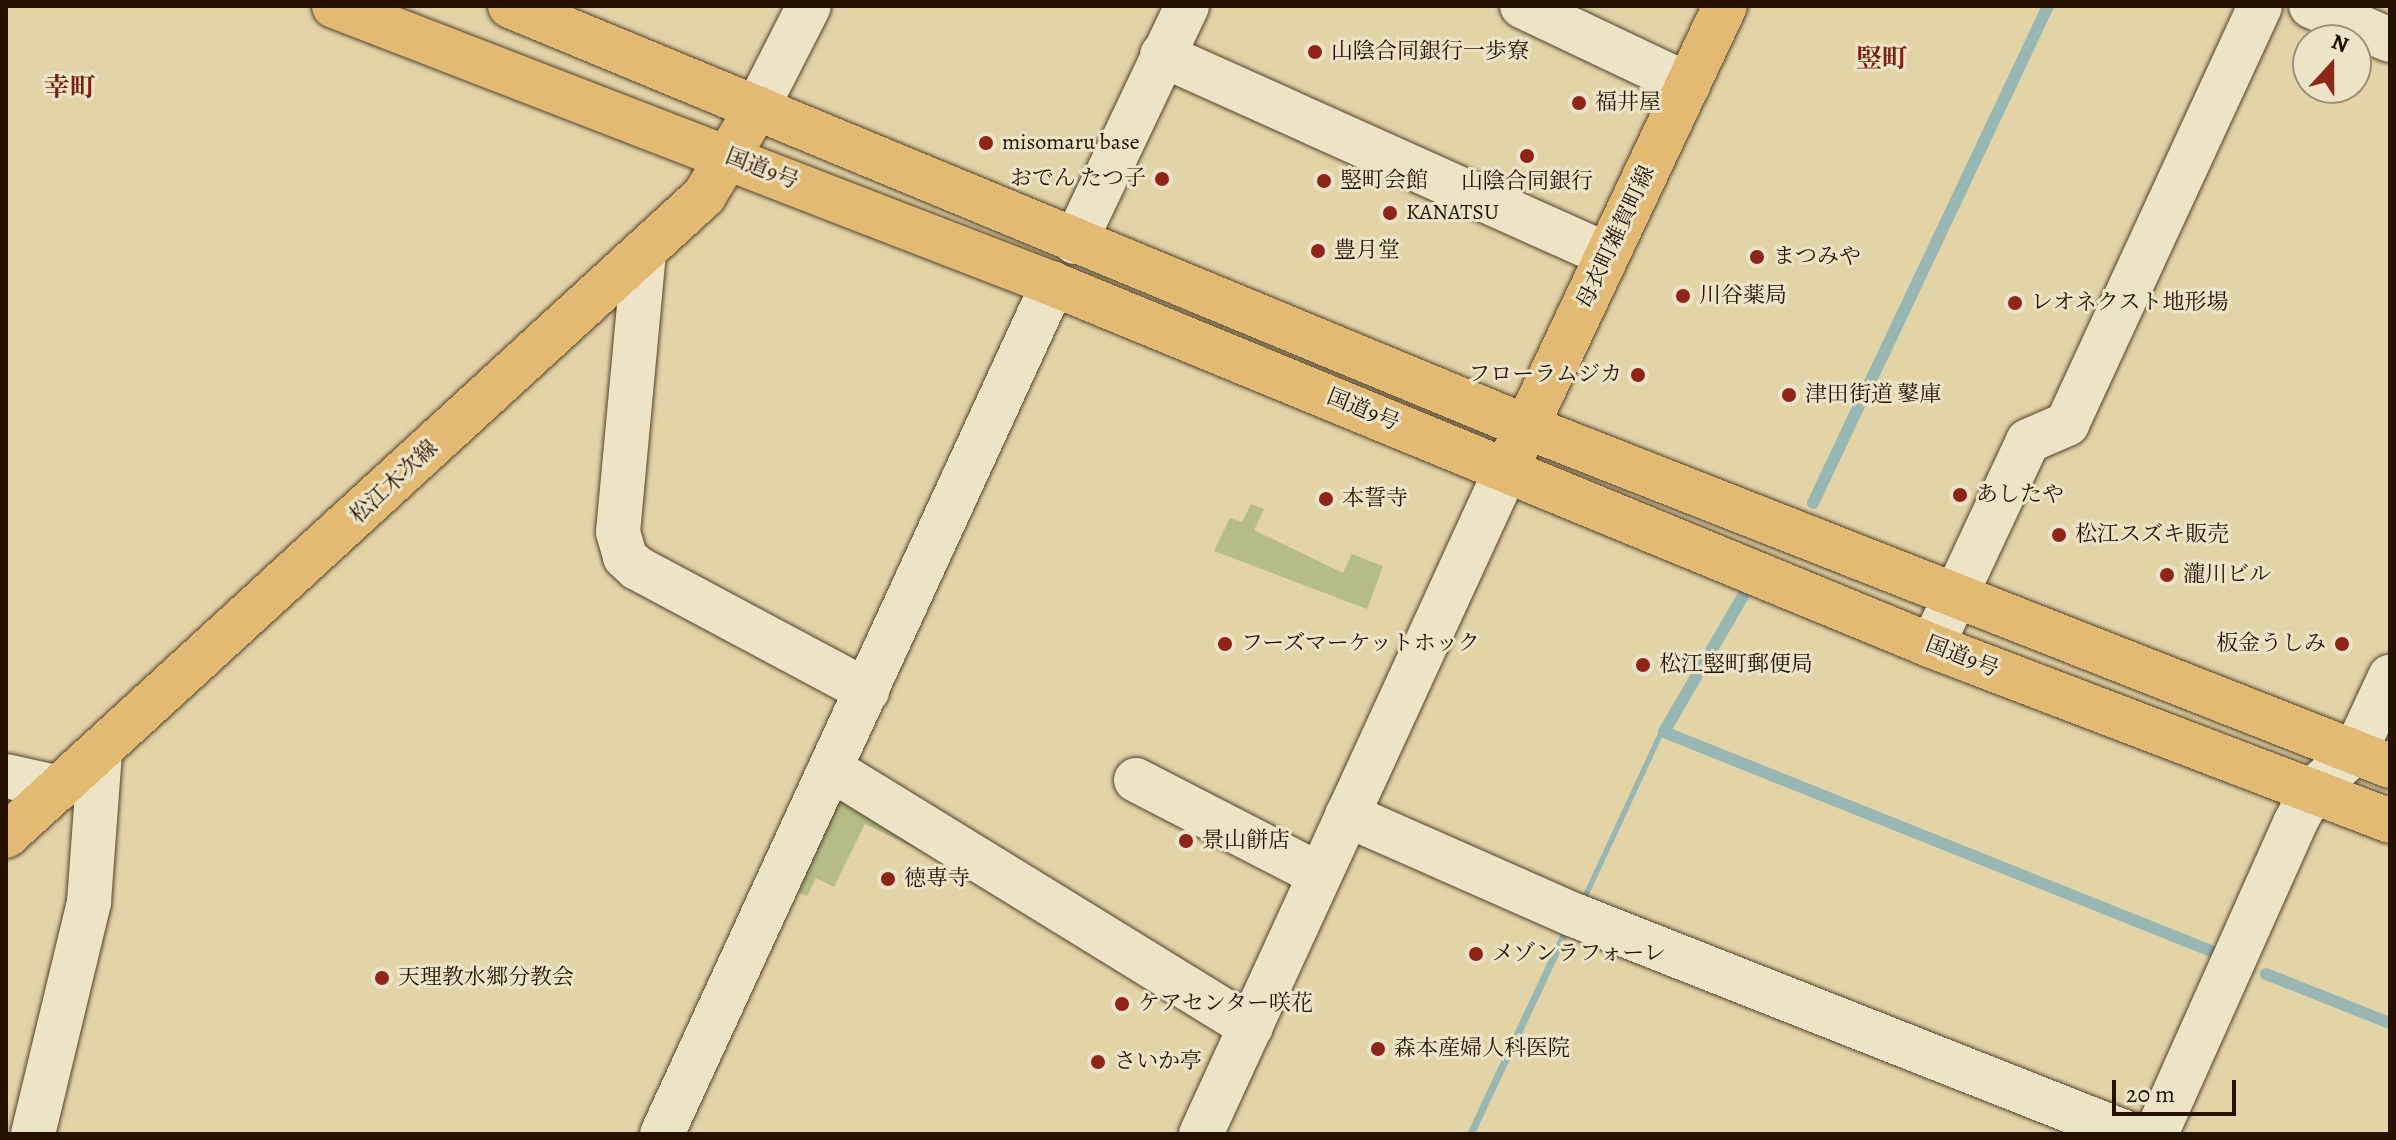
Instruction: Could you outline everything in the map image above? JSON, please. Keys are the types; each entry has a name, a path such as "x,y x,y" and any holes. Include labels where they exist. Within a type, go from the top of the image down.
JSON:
{"main road":[{"name":"国道9号","path":"334,6 729,156 1053,284 1507,468 1932,646 2390,821"},
{"path":"510,6 1527,427 1952,597 2373,759"},
{"name":"母衣町雑賀町線","path":"1507,468 1725,6"},
{"name":"松江木次線","path":"6,836 704,196 757,108"}],"street":[{"path":"757,108 809,6"},
{"path":"1075,242 1187,6"},
{"path":"1522,6 1688,85"},
{"path":"1932,646 1952,597 2028,441 2067,424 2260,6"},
{"path":"2311,6 2390,40"},
{"path":"1162,55 1607,255"},
{"path":"644,252 618,532 625,557 867,691"},
{"path":"662,1134 1053,284"},
{"path":"1201,1134 1507,468"},
{"path":"2156,1134 2312,791 2373,759 2390,677"},
{"path":"33,1134 89,902 100,751"},
{"path":"831,769 1251,1027"},
{"path":"6,776 60,788"},
{"path":"1136,780 1318,874"},
{"path":"1347,815 1574,915 2129,1134"}],"green space":[{"path":"1251,504 1264,509 1254,530 1343,573 1352,554 1383,566 1367,609 1214,551 1230,518 1242,522"},
{"path":"838,781 957,868 865,824 834,887 816,878 807,896 790,889"}],"water":[{"path":"1659,731 1664,733 1587,899 1582,897"},
{"path":"1567,921 1573,925 1475,1134 1467,1134"}],"waterway":[{"path":"1813,503 2048,6"},
{"path":"1743,596 1664,732 2221,955"},
{"path":"2266,974 2390,1023"}],"place":[{"name":"山陰合同銀行一歩寮","path":"1315,52"},
{"name":"福井屋","path":"1579,103"},
{"name":"misomaru base","path":"986,143"},
{"name":"山陰合同銀行","path":"1527,156"},
{"name":"おでん たつ子","path":"1162,179"},
{"name":"竪町会館","path":"1324,181"},
{"name":"KANATSU","path":"1390,213"},
{"name":"豊月堂","path":"1318,251"},
{"name":"まつみや","path":"1757,257"},
{"name":"川谷薬局","path":"1683,296"},
{"name":"レオネクスト地形場","path":"2015,303"},
{"name":"フローラムジカ","path":"1638,375"},
{"name":"津田街道 鼕庫","path":"1789,395"},
{"name":"あしたや","path":"1960,495"},
{"name":"本誓寺","path":"1326,499"},
{"name":"松江スズキ販売","path":"2059,535"},
{"name":"瀧川ビル","path":"2167,575"},
{"name":"フーズマーケットホック","path":"1225,644"},
{"name":"板金うしみ","path":"2342,644"},
{"name":"松江竪町郵便局","path":"1643,665"},
{"name":"景山餅店","path":"1186,841"},
{"name":"徳専寺","path":"888,879"},
{"name":"メゾンラフォーレ","path":"1476,954"},
{"name":"天理教水郷分教会","path":"382,978"},
{"name":"ケアセンター咲花","path":"1122,1004"},
{"name":"森本産婦人科医院","path":"1378,1049"},
{"name":"さいか亭","path":"1098,1062"}],"district":[{"name":"竪町","path":"1882,59"},
{"name":"幸町","path":"70,88"}]}
